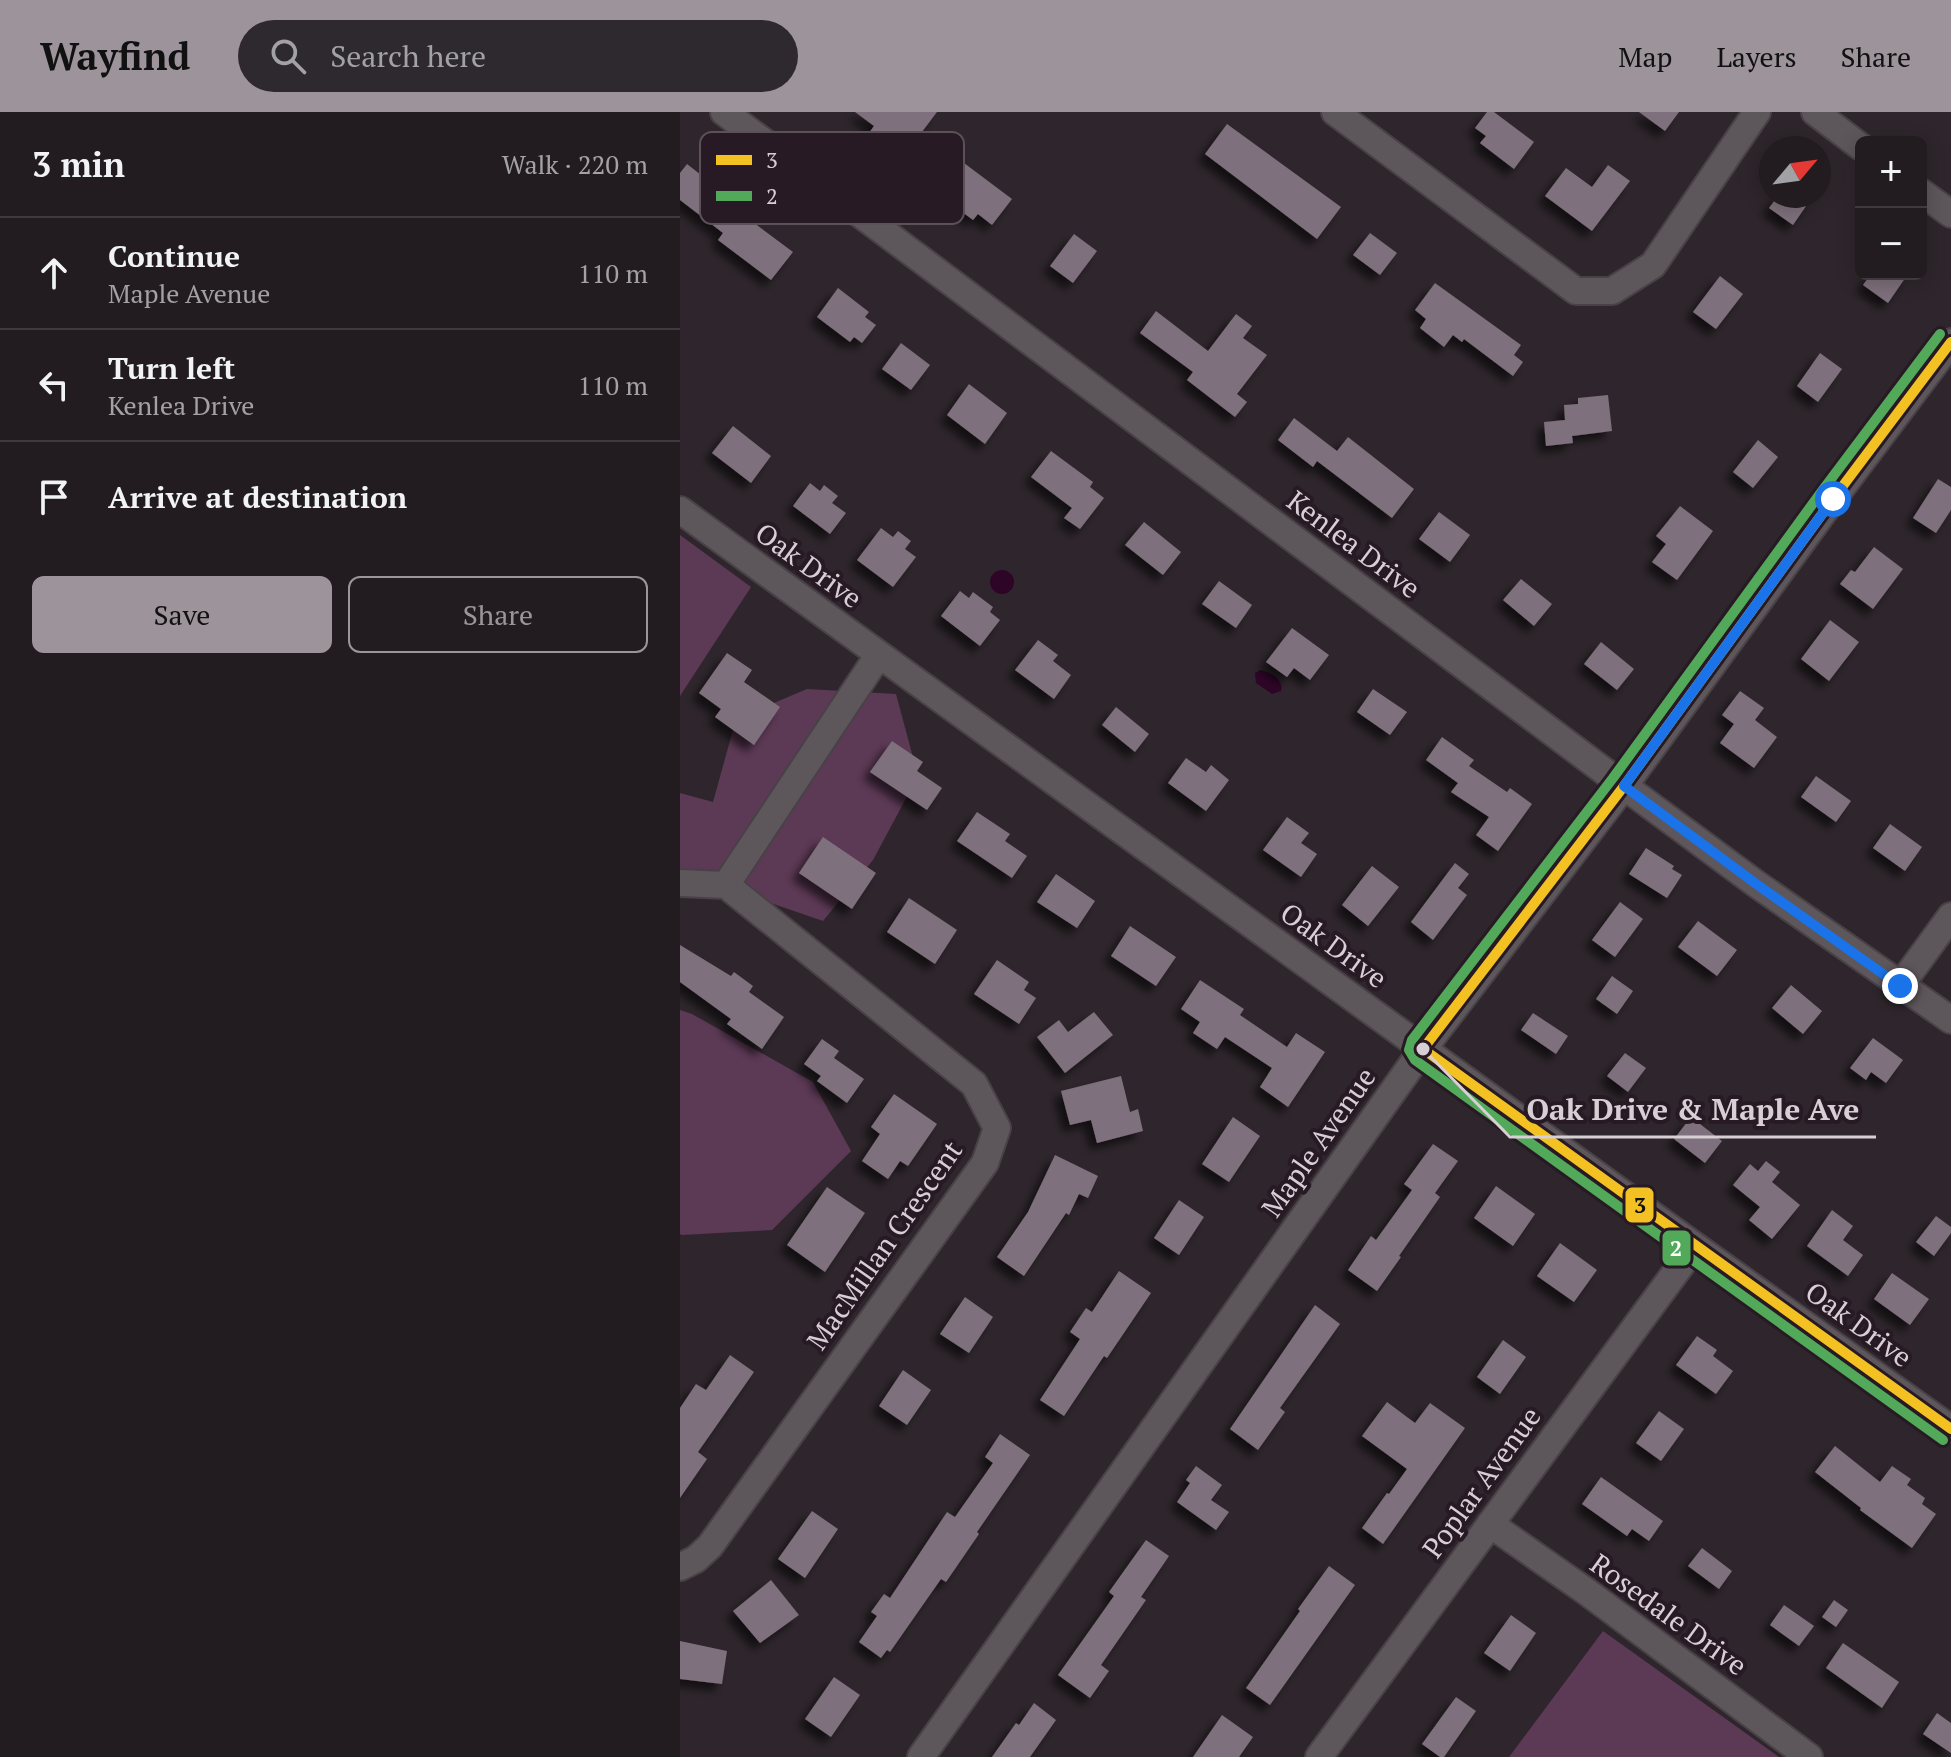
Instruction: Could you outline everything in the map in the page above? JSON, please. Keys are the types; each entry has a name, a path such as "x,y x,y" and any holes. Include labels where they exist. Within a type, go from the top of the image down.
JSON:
{"street":[{"name":"Kenlea Drive","path":"724,112 751,132"},
{"path":"1335,112 1576,291 1612,291 1653,265 1757,112"},
{"path":"1815,112 1855,142"},
{"path":"1927,196 1951,214"},
{"name":"Kenlea Drive","path":"874,224 1755,883 1951,1020"},
{"name":"Maple Avenue","path":"921,1757 1423,1049 1624,786 1951,342"},
{"name":"Oak Drive","path":"680,510 1951,1429"},
{"path":"680,883 726,885 878,656"},
{"name":"MacMillan Crescent","path":"680,1567 696,1559 710,1546 729,1520 985,1163 997,1128 974,1084 726,885"},
{"path":"1900,986 1951,916"},
{"name":"Poplar Avenue","path":"1319,1757 1695,1246"},
{"name":"Rosedale Drive","path":"1490,1524 1809,1757"}],"shaded area":[{"path":"680,535 751,587 680,696"},
{"path":"1002,570 1011,573 1014,582 1011,591 1002,594 993,591 990,582 993,573"},
{"path":"1260,670 1276,677 1281,683 1281,691 1272,694 1256,683 1255,673"},
{"path":"807,689 896,694 918,776 873,860 823,921 680,872 680,793 713,802 736,719"},
{"path":"680,1010 813,1082 851,1151 772,1230 680,1234"},
{"path":"1603,1631 1779,1757 1509,1757"}],"building":[{"path":"855,112 937,112 922,132 870,132 874,126"},
{"path":"1487,112 1494,112 1534,142 1514,169 1480,143 1486,136 1475,128"},
{"path":"1639,112 1679,112 1665,131"},
{"path":"1227,124 1341,207 1317,239 1205,154"},
{"path":"964,163 1012,199 992,225 978,214 973,220 964,213"},
{"path":"687,164 700,174 700,215 680,200 680,173"},
{"path":"1608,165 1630,181 1592,231 1545,196 1566,168 1592,187"},
{"path":"1769,208 1805,208 1793,225"},
{"path":"711,224 755,224 793,252 771,280 718,240 723,233"},
{"path":"1370,233 1397,253 1380,275 1353,255"},
{"path":"1074,234 1097,251 1073,283 1050,266"},
{"path":"1720,276 1743,294 1716,329 1693,312"},
{"path":"1867,280 1904,280 1888,303 1863,285"},
{"path":"1435,283 1521,345 1514,355 1523,362 1513,376 1464,339 1462,342 1453,335 1444,347 1420,328 1426,319 1415,310"},
{"path":"838,288 869,312 865,317 876,325 862,343 854,337 850,342 817,317"},
{"path":"1156,311 1208,351 1236,314 1252,326 1243,338 1267,355 1237,394 1247,402 1235,417 1187,380 1193,372 1140,333"},
{"path":"901,343 930,365 911,390 882,369"},
{"path":"1820,353 1842,369 1818,402 1797,386"},
{"path":"969,384 1007,413 985,444 947,415"},
{"path":"1608,395 1612,431 1572,436 1573,443 1546,446 1544,422 1565,420 1564,405 1578,404 1578,398"},
{"path":"1294,418 1337,451 1348,437 1414,489 1392,518 1317,461 1313,467 1278,440"},
{"path":"733,426 771,456 751,483 712,453"},
{"path":"1758,440 1778,457 1753,488 1733,472"},
{"path":"1051,451 1093,482 1090,487 1104,498 1080,529 1064,518 1072,508 1031,477"},
{"path":"1938,479 1951,487 1951,510 1936,533 1913,518"},
{"path":"810,483 820,491 824,485 838,496 832,503 846,513 830,534 793,506"},
{"path":"1680,506 1713,531 1677,580 1652,562 1666,544 1656,536"},
{"path":"1439,512 1470,535 1450,562 1419,539"},
{"path":"1144,522 1181,552 1163,575 1125,545"},
{"path":"881,528 893,537 898,531 911,541 905,549 916,557 893,587 857,560"},
{"path":"1874,547 1903,569 1873,609 1840,584 1851,570 1855,572"},
{"path":"1521,579 1552,604 1534,626 1503,600"},
{"path":"1219,581 1252,605 1236,628 1202,604"},
{"path":"960,591 969,598 973,592 993,607 990,612 1000,620 980,646 941,616"},
{"path":"1830,620 1859,642 1829,681 1801,659"},
{"path":"1292,628 1329,655 1310,680 1294,668 1287,677 1266,662"},
{"path":"1038,640 1058,655 1053,661 1071,675 1054,699 1015,670"},
{"path":"1601,642 1634,669 1617,690 1584,664"},
{"path":"727,653 752,670 744,682 780,707 754,745 715,717 721,709 699,693"},
{"path":"1373,689 1407,712 1390,735 1357,712"},
{"path":"1740,691 1764,708 1755,720 1777,737 1754,768 1720,743 1734,724 1722,715"},
{"path":"1116,707 1149,734 1135,752 1102,725"},
{"path":"1442,737 1474,760 1469,766 1507,792 1510,788 1532,804 1498,851 1476,835 1489,817 1451,792 1458,783 1426,760"},
{"path":"892,741 923,762 917,771 942,788 927,810 870,772"},
{"path":"1186,758 1206,772 1211,765 1229,780 1206,811 1168,783"},
{"path":"1816,776 1851,801 1836,822 1801,797"},
{"path":"977,812 1010,834 1005,841 1027,856 1012,878 957,841"},
{"path":"1287,817 1309,833 1301,843 1317,854 1301,877 1263,850"},
{"path":"1890,824 1922,847 1905,871 1873,848"},
{"path":"823,837 876,873 852,909 799,873"},
{"path":"1646,848 1674,866 1672,869 1682,875 1667,898 1629,874"},
{"path":"1455,863 1469,874 1458,888 1467,895 1433,940 1411,922"},
{"path":"1372,866 1399,887 1368,926 1342,905"},
{"path":"1056,874 1095,901 1077,928 1037,902"},
{"path":"909,898 957,930 935,964 887,932"},
{"path":"1620,902 1643,919 1615,957 1592,940"},
{"path":"1698,921 1737,950 1717,976 1678,947"},
{"path":"1130,926 1176,957 1156,986 1111,956"},
{"path":"680,945 731,976 734,972 753,986 749,992 784,1017 762,1049 727,1024 731,1019 680,982"},
{"path":"997,960 1029,982 1024,990 1036,998 1019,1024 974,994"},
{"path":"1612,976 1633,991 1617,1014 1596,999"},
{"path":"1200,980 1244,1009 1240,1015 1287,1047 1296,1033 1325,1052 1288,1107 1260,1087 1272,1068 1225,1037 1217,1049 1193,1033 1200,1022 1181,1009"},
{"path":"1791,985 1822,1011 1803,1034 1772,1008"},
{"path":"1094,1012 1113,1035 1065,1073 1037,1037 1059,1020 1068,1032"},
{"path":"1533,1013 1568,1036 1556,1054 1521,1030"},
{"path":"1873,1038 1903,1060 1886,1083 1871,1072 1866,1080 1850,1068"},
{"path":"822,1039 839,1051 834,1058 864,1079 847,1103 817,1081 821,1076 804,1064"},
{"path":"1625,1053 1646,1068 1628,1092 1607,1076"},
{"path":"1121,1076 1130,1112 1138,1109 1143,1131 1097,1143 1091,1120 1070,1125 1061,1091"},
{"path":"894,1094 937,1124 908,1166 900,1161 888,1179 862,1161 880,1134 871,1127"},
{"path":"1233,1117 1260,1136 1229,1182 1202,1164"},
{"path":"1691,1117 1722,1141 1705,1163 1674,1139"},
{"path":"1433,1144 1458,1161 1435,1193 1440,1197 1377,1291 1348,1270 1371,1236 1376,1240 1412,1190 1404,1184"},
{"path":"1055,1155 1098,1176 1088,1198 1079,1194 1069,1215 1066,1213 1024,1276 997,1257 1028,1212"},
{"path":"1766,1161 1780,1172 1772,1182 1800,1205 1772,1239 1749,1220 1760,1207 1733,1185 1750,1164 1758,1171"},
{"path":"1496,1186 1535,1214 1513,1246 1474,1218"},
{"path":"827,1187 865,1213 825,1272 787,1245"},
{"path":"1179,1200 1204,1217 1179,1255 1154,1238"},
{"path":"1832,1210 1853,1226 1843,1240 1863,1255 1848,1276 1807,1246"},
{"path":"1936,1216 1951,1227 1951,1233 1934,1256 1916,1242"},
{"path":"1560,1243 1597,1270 1574,1302 1537,1276"},
{"path":"1119,1271 1151,1293 1064,1416 1040,1400 1080,1339 1070,1332 1086,1308 1092,1312"},
{"path":"1892,1273 1929,1299 1910,1325 1874,1299"},
{"path":"965,1297 993,1317 969,1353 940,1334"},
{"path":"1315,1305 1340,1324 1280,1408 1285,1412 1258,1450 1230,1429"},
{"path":"1697,1336 1717,1350 1713,1356 1733,1371 1716,1394 1676,1365"},
{"path":"1503,1340 1526,1357 1500,1394 1477,1377"},
{"path":"730,1355 754,1372 698,1452 707,1459 680,1498 680,1408 696,1384 706,1390"},
{"path":"903,1370 931,1390 907,1425 879,1406"},
{"path":"1387,1402 1415,1423 1430,1403 1465,1428 1383,1544 1362,1528 1407,1469 1362,1436"},
{"path":"1659,1411 1684,1429 1661,1461 1636,1443"},
{"path":"1000,1434 1030,1455 946,1582 941,1579 890,1652 887,1650 881,1658 859,1642 877,1616 871,1612 884,1594 890,1598 947,1512 955,1517 993,1463 985,1457"},
{"path":"1835,1446 1880,1482 1892,1466 1911,1479 1907,1485 1925,1498 1922,1504 1936,1514 1912,1548 1815,1472"},
{"path":"1196,1466 1222,1485 1211,1500 1229,1512 1216,1530 1177,1502 1190,1483 1186,1480"},
{"path":"1601,1477 1663,1521 1649,1541 1632,1529 1627,1536 1582,1504"},
{"path":"812,1511 838,1529 805,1578 778,1559"},
{"path":"1146,1540 1169,1556 1141,1597 1146,1600 1101,1665 1109,1671 1090,1698 1058,1675 1114,1596 1109,1592"},
{"path":"1702,1548 1732,1571 1719,1589 1688,1566"},
{"path":"1329,1566 1355,1585 1270,1705 1246,1688"},
{"path":"771,1580 799,1615 760,1643 733,1611"},
{"path":"1834,1600 1848,1610 1836,1627 1822,1617"},
{"path":"1784,1605 1814,1626 1799,1646 1770,1625"},
{"path":"1511,1615 1536,1633 1510,1671 1484,1653"},
{"path":"680,1641 727,1651 722,1684 680,1679"},
{"path":"1843,1643 1899,1682 1882,1708 1826,1668"},
{"path":"834,1677 860,1695 831,1737 805,1719"},
{"path":"1456,1697 1476,1711 1444,1757 1440,1757 1422,1744"},
{"path":"1034,1703 1056,1720 1030,1757 992,1757 1016,1723 1019,1725"},
{"path":"1937,1713 1951,1723 1951,1753 1923,1734"},
{"path":"1222,1715 1253,1737 1239,1757 1193,1757"}],"transit line":[{"name":"2","path":"1940,334 1613,778 1412,1040 1409,1050 1415,1060 1943,1440"},
{"name":"3","path":"1951,342 1624,786 1423,1049 1951,1429"}],"place":[{"name":"Oak Drive & Maple Ave","path":"1423,1049"}],"route":[{"path":"1833,499 1624,786 1900,986"}]}
